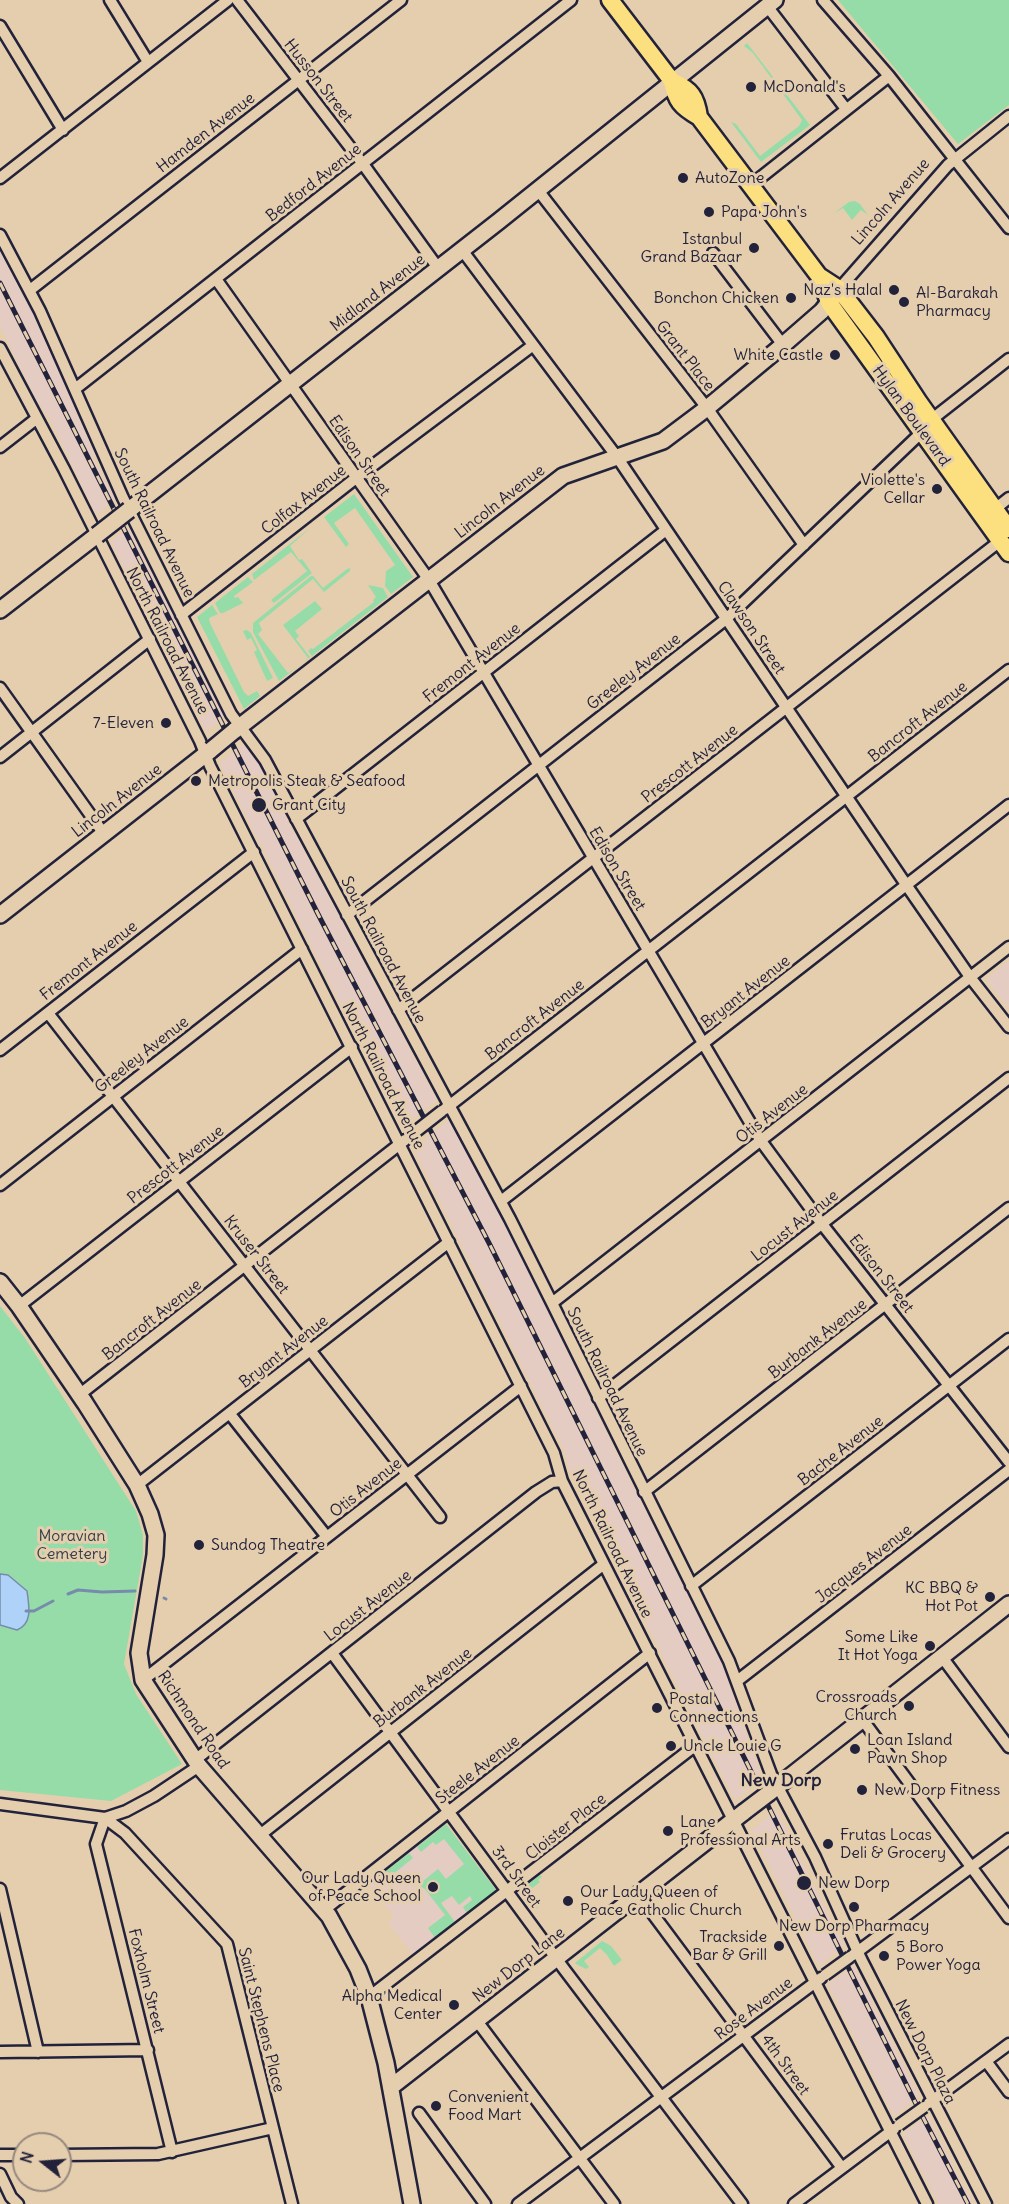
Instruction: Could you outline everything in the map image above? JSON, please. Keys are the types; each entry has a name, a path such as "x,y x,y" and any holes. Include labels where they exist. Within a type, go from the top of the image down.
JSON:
{"main road":[{"name":"Hylan Boulevard","path":"610,0 672,81 686,88 697,101 699,117 834,295 1006,541"},
{"name":"Hylan Boulevard","path":"927,426 995,509 1006,541"}],"street":[{"path":"110,0 148,62"},
{"path":"0,178 228,0"},
{"name":"Husson Street","path":"237,0 363,164 438,268"},
{"name":"Hamden Avenue","path":"30,290 401,0"},
{"name":"Bedford Avenue","path":"75,389 571,0"},
{"path":"823,0 889,76 1009,228"},
{"path":"771,3 846,109"},
{"name":"Midland Avenue","path":"0,610 462,250 771,3"},
{"path":"0,26 63,130"},
{"path":"751,184 889,76"},
{"name":"Lincoln Avenue","path":"0,915 563,476 663,441 707,408 783,345 834,295 955,159 1009,116"},
{"name":"Grant Place","path":"537,189 707,408 804,545"},
{"name":"South Railroad Avenue","path":"0,235 30,290 129,510 237,729 265,760 398,1010 446,1108 501,1202 737,1681"},
{"name":"Clawson Street","path":"462,250 617,457 970,978 1009,1028"},
{"path":"713,254 783,345"},
{"name":"Edison Street","path":"216,279 429,580 761,1141 822,1224 1009,1462"},
{"name":"Colfax Avenue","path":"182,615 356,478 532,346"},
{"name":"North Railroad Avenue","path":"0,348 208,752 254,852 554,1452 562,1481 696,1745 739,1816"},
{"name":"Greeley Avenue","path":"347,915 726,619 927,426 1009,359"},
{"path":"0,447 36,419"},
{"path":"995,509 1009,498"},
{"name":"Fremont Avenue","path":"296,819 666,530"},
{"name":"Prescott Avenue","path":"398,1010 786,708 1006,541"},
{"path":"0,757 150,639"},
{"name":"Bancroft Avenue","path":"79,1395 1009,670"},
{"path":"0,688 104,834"},
{"name":"Bryant Avenue","path":"501,1202 1009,805"},
{"name":"Fremont Avenue","path":"0,1050 254,852"},
{"name":"Otis Avenue","path":"552,1303 1009,947"},
{"name":"Greeley Avenue","path":"0,1185 302,949"},
{"name":"Kruser Street","path":"48,1013 440,1517"},
{"name":"Prescott Avenue","path":"19,1306 352,1047"},
{"name":"Locust Avenue","path":"598,1398 1009,1077"},
{"name":"Burbank Avenue","path":"644,1492 1009,1208"},
{"name":"Bryant Avenue","path":"137,1485 449,1242"},
{"name":"Richmond Road","path":"0,1282 19,1306 79,1395 137,1485 150,1514 156,1535 155,1555 139,1653 142,1680 197,1763 324,1910 345,1944 369,1997 391,2087 412,2204"},
{"name":"Bache Avenue","path":"691,1586 1009,1339"},
{"name":"Otis Avenue","path":"142,1680 521,1386"},
{"path":"230,1414 327,1538"},
{"name":"Jacques Avenue","path":"737,1681 1009,1470"},
{"name":"Locust Avenue","path":"105,1818 126,1811 154,1796 536,1492 552,1482 562,1481"},
{"name":"Burbank Avenue","path":"260,1835 604,1564"},
{"name":"New Dorp Lane","path":"391,2087 1009,1604"},
{"name":"3rd Street","path":"332,1653 742,2204"},
{"name":"Steele Avenue","path":"324,1910 650,1653"},
{"path":"942,1657 1009,1747"},
{"name":"New Dorp Plaza","path":"737,1681 771,1774 773,1789 815,1857 854,1954 928,2104 986,2204"},
{"path":"862,1719 1009,1918"},
{"name":"Cloister Place","path":"369,1997 696,1745"},
{"path":"0,1804 105,1818"},
{"path":"739,1816 815,1982 895,2129 927,2204"},
{"name":"Foxholm Street","path":"105,1818 96,1844 172,2152"},
{"name":"Saint Stephens Place","path":"105,1818 125,1833 227,1944 292,2204"},
{"name":"Rose Avenue","path":"518,2204 1009,1839"},
{"path":"0,1889 38,2052"},
{"name":"4th Street","path":"638,1894 842,2168"},
{"path":"477,2021 614,2204"},
{"path":"794,2204 1009,2044"},
{"path":"0,2052 148,2050"},
{"path":"986,2061 1009,2092"},
{"path":"419,2113 485,2204"},
{"path":"72,2155 158,2154 273,2128"},
{"path":"0,2174 11,2197 18,2204"}],"shaded area":[{"path":"0,251 31,308 95,454 92,456 115,499 96,515 50,419 37,401 0,326"},
{"path":"129,528 224,717 206,731 111,541"},
{"path":"244,744 258,761 292,831 437,1100 402,1127 264,851 265,847 260,844 220,763"},
{"path":"1009,961 1009,1008 986,979"},
{"path":"449,1120 514,1242 723,1666 762,1779 735,1800 570,1472 564,1450 414,1149"},
{"path":"776,1810 844,1946 819,1966 752,1830"},
{"name":"Our Lady Queen of Peace School","path":"446,1824 496,1890 413,1955 388,1922 394,1917 369,1884"},
{"path":"854,1966 919,2096 894,2116 828,1984"},
{"path":"928,2116 974,2204 939,2204 903,2134"}],"green space":[{"path":"838,0 1009,0 1009,105 958,144"},
{"path":"747,43 810,125 761,162 731,122 736,124 760,156 799,126 802,120 753,53 744,46"},
{"path":"855,201 868,215 861,210 852,220 843,208 834,213 849,202"},
{"path":"354,494 413,577 391,594 385,586 386,571 395,565 355,508 334,523 349,544 346,547 324,517"},
{"path":"310,528 290,546 299,560 302,559 312,573 274,603 271,600 307,571 291,552 254,580 252,574"},
{"path":"350,568 350,571 324,592 313,579 259,623 262,630 258,634 288,673 296,668 279,681 253,632 253,623 311,576 323,588"},
{"path":"248,577 253,582 234,596 243,603 220,613 215,603"},
{"path":"368,585 383,588 388,597 312,656 308,651 311,648 313,649 374,602 376,597"},
{"path":"315,601 322,609 295,631 299,636 296,639 310,657 302,664 308,658 283,625"},
{"path":"212,605 218,614 209,618 210,623 244,692 248,696 257,691 260,696 244,709 197,617"},
{"path":"247,630 251,633 273,678 267,681 254,652 257,650 251,638 247,640 243,631"},
{"name":"Moravian Cemetery","path":"0,1306 25,1338 136,1511 143,1535 143,1555 124,1664 136,1694 182,1764 111,1801 0,1790"},
{"path":"446,1824 496,1890 467,1913 463,1907 472,1900 470,1896 459,1905 452,1896 441,1903 455,1922 435,1938 428,1928 445,1915 424,1888 421,1889 418,1885 438,1869 446,1879 464,1864 444,1839 436,1845 433,1842 421,1852 417,1847"},
{"path":"409,1853 413,1858 381,1884 376,1879"},
{"path":"540,1875 542,1877 538,1880 540,1882 531,1889 537,1897 534,1899 539,1907 535,1910 520,1890"},
{"path":"602,1941 611,1946 622,1960 614,1966 600,1948 584,1961 589,1967 586,1969 575,1963"}],"water":[{"path":"0,1574 8,1575 27,1591 28,1619 17,1630 0,1625"}],"waterway":[{"path":"68,1594 78,1590 135,1591"},
{"path":"26,1611 34,1611 53,1601"}],"railway":[{"path":"0,283 319,916 490,1245 914,2100 968,2204"}],"place":[{"name":"McDonald's","path":"751,87"},
{"name":"AutoZone","path":"683,178"},
{"name":"Papa John's","path":"709,212"},
{"name":"Istanbul Grand Bazaar","path":"754,248"},
{"name":"Naz's Halal","path":"894,290"},
{"name":"Bonchon Chicken","path":"791,298"},
{"name":"Al-Barakah Pharmacy","path":"904,302"},
{"name":"White Castle","path":"835,355"},
{"name":"Violette's Cellar","path":"937,489"},
{"name":"7-Eleven","path":"166,723"},
{"name":"Metropolis Steak & Seafood","path":"196,781"},
{"name":"Grant City","path":"259,805"},
{"name":"Sundog Theatre","path":"199,1545"},
{"name":"KC BBQ & Hot Pot","path":"990,1597"},
{"name":"Some Like It Hot Yoga","path":"930,1646"},
{"name":"Crossroads Church","path":"909,1706"},
{"name":"Postal Connections","path":"657,1708"},
{"name":"Uncle Louie G","path":"671,1746"},
{"name":"Loan Island Pawn Shop","path":"855,1749"},
{"name":"New Dorp Fitness","path":"862,1790"},
{"name":"Lane Professional Arts","path":"668,1831"},
{"name":"Frutas Locas Deli & Grocery","path":"828,1844"},
{"name":"New Dorp","path":"804,1883"},
{"name":"Our Lady Queen of Peace School","path":"433,1887"},
{"name":"Our Lady Queen of Peace Catholic Church","path":"568,1901"},
{"name":"New Dorp Pharmacy","path":"854,1907"},
{"name":"Trackside Bar & Grill","path":"779,1946"},
{"name":"5 Boro Power Yoga","path":"884,1956"},
{"name":"Alpha Medical Center","path":"454,2005"},
{"name":"Convenient Food Mart","path":"436,2106"}],"district":[{"name":"New Dorp","path":"781,1781"}]}
